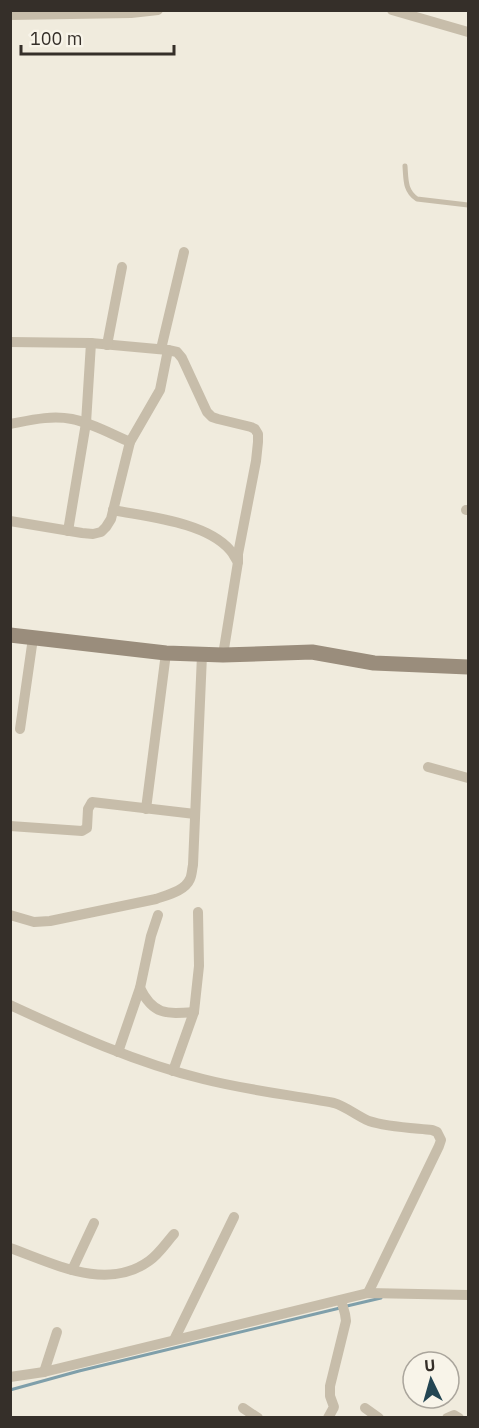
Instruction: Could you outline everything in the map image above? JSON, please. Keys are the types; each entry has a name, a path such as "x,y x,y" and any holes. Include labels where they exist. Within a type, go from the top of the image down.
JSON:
{"street":[{"path":"10,15 131,13 158,10"},
{"path":"392,10 468,32"},
{"path":"10,521 93,534 101,532 106,527 113,510 130,442 160,390 165,350 184,252"},
{"path":"107,345 122,267"},
{"path":"10,342 91,343 177,352 207,412 212,417 255,429 258,434 256,460 238,554 223,655"},
{"path":"68,531 86,423 91,343"},
{"path":"10,424 40,418 72,419 130,442"},
{"path":"113,510 176,522 204,532 230,549 238,562"},
{"path":"10,635 166,653 223,655 312,652 374,663 468,667"},
{"path":"20,729 33,638"},
{"path":"146,809 166,653"},
{"path":"10,915 34,922 50,921 156,899 184,886 190,879 193,865 202,655"},
{"path":"428,767 468,778"},
{"path":"10,826 82,831 87,828 88,808 92,802 195,814"},
{"path":"173,1071 194,1012 200,966 198,912"},
{"path":"118,1052 140,988 158,915"},
{"path":"140,988 155,1009 164,1012 194,1012"},
{"path":"10,1005 118,1052 173,1071 204,1080 334,1103 374,1122 437,1132 441,1140 439,1146 368,1293"},
{"path":"174,1340 234,1217"},
{"path":"72,1270 94,1223"},
{"path":"10,1248 72,1270 101,1275 120,1275 147,1263 174,1234"},
{"path":"10,1377 44,1372 368,1293 468,1295"},
{"path":"328,1418 334,1407 330,1396 330,1386 346,1321 341,1301"},
{"path":"44,1372 57,1332"},
{"path":"243,1408 258,1418"},
{"path":"365,1408 379,1418"},
{"path":"447,1418 454,1415 459,1418"}],"lane":[{"path":"405,166 408,190 417,199 468,206"}],"waterway":[{"path":"347,1306 381,1298"},
{"path":"10,1390 340,1308"}]}
